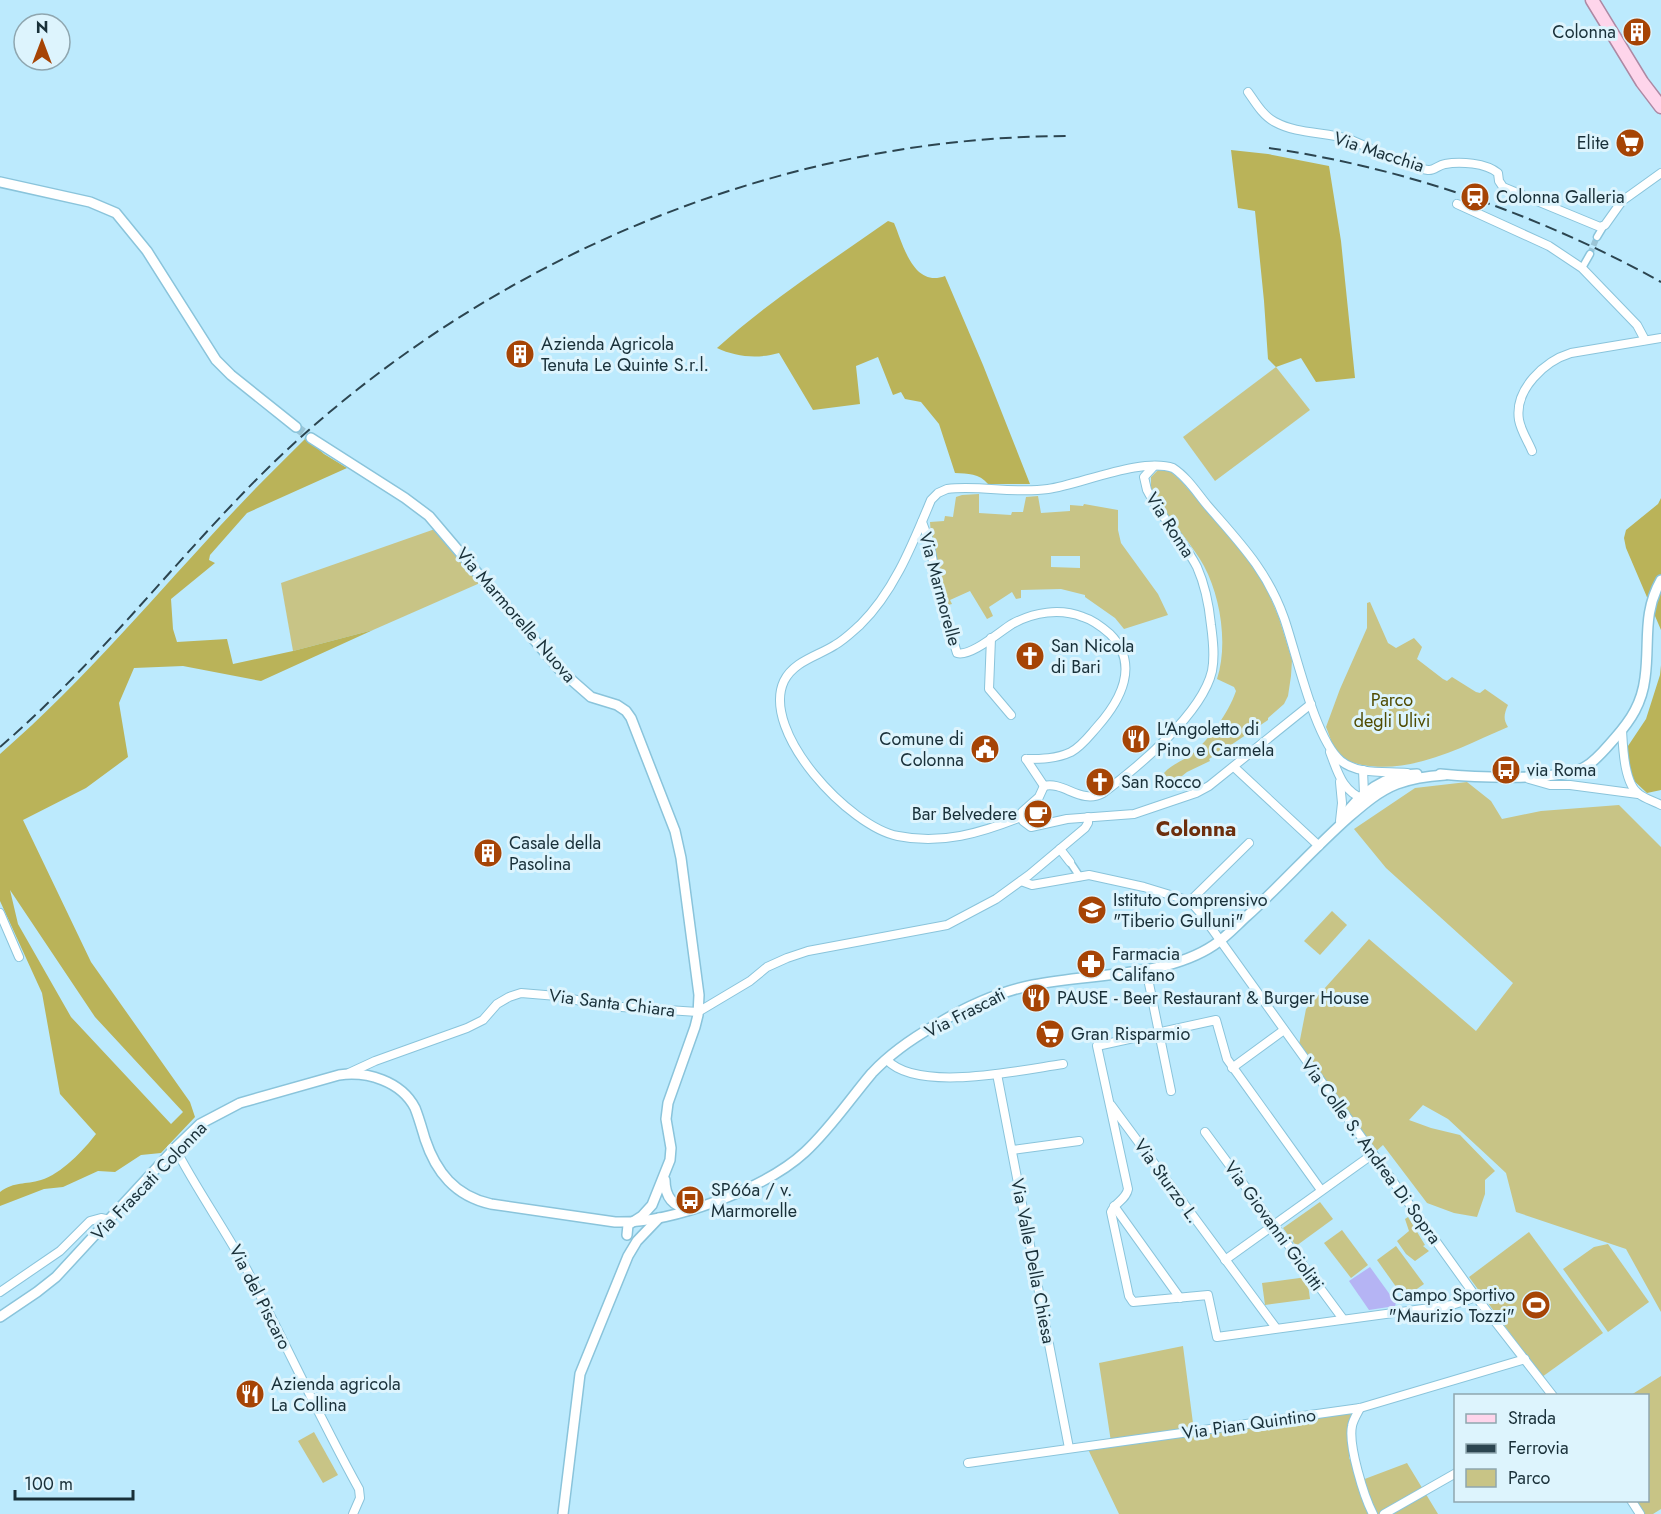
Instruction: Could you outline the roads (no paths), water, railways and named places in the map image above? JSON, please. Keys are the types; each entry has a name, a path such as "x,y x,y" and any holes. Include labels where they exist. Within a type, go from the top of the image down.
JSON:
{"main road":[{"path":"1592,0 1642,82 1661,107"}],"street":[{"name":"Via Macchia","path":"1248,92 1263,112 1277,123 1303,132 1350,140 1386,158 1428,170 1455,163 1489,167 1498,173 1499,182 1503,187 1603,227"},
{"path":"1597,237 1622,201 1661,173"},
{"path":"0,182 90,202 116,213 147,251 216,360 231,375 296,427"},
{"path":"1457,204 1549,246 1582,268 1637,325 1645,340"},
{"path":"1582,268 1590,254"},
{"path":"1532,451 1520,422 1519,412 1526,392 1544,366 1571,353 1661,338"},
{"name":"Via Marmorelle Nuova","path":"311,438 429,516 559,669 591,697 614,703 626,711 631,718 675,831 681,858 698,983 698,1012 695,1027 668,1103 666,1119 672,1151 665,1175 652,1205 628,1225 627,1235"},
{"path":"1022,819 981,832 954,837 917,839 884,832 853,814 828,791 795,746 782,718 780,696 788,674 803,662 841,642 872,613 885,595 933,498 946,489 1044,489 1130,468 1154,466"},
{"name":"Via Roma","path":"1044,786 1052,785 1076,794 1094,796 1103,793 1171,735 1185,719 1203,691 1212,669 1211,626 1204,586 1194,563 1147,490 1144,477 1154,466 1169,466 1178,471 1246,548 1271,588 1283,616 1311,704 1327,744 1344,764 1363,770"},
{"name":"Via Marmorelle","path":"922,522 928,537 943,609 955,650 960,654 968,653 991,638"},
{"path":"1364,798 1363,770 1445,775 1559,775 1582,768 1592,761 1622,730 1635,712 1642,694 1646,667 1647,619 1661,580"},
{"path":"1011,716 989,689 991,638 1029,617 1060,612 1088,619 1104,629 1115,640 1126,663 1125,680 1114,704 1100,724 1082,744 1072,751 1061,756 1026,759 1044,786 1039,797 1023,810 1022,819 1033,828 1063,820 1134,814 1185,797 1209,786 1311,704"},
{"path":"1622,730 1627,770 1638,794"},
{"path":"1327,744 1339,777 1347,790 1364,798 1397,784 1445,775"},
{"path":"1234,767 1319,846"},
{"path":"1364,798 1390,779 1415,774"},
{"path":"1522,776 1550,785 1570,785 1638,794 1661,805"},
{"path":"1337,827 1342,803 1339,777"},
{"name":"Via Frascati","path":"680,1213 704,1206 753,1185 800,1156 887,1060 928,1029 952,1015 1009,990 1178,962 1193,957 1220,941 1263,902 1364,798"},
{"name":"Via Santa Chiara","path":"349,1073 375,1061 467,1028 483,1020 497,1004 521,993 570,998 606,1006 698,1012 750,981 767,968 787,958 808,951 947,925 981,908 1021,880 1085,828 1088,817"},
{"path":"1021,880 1032,885 1089,875 1190,901 1249,843"},
{"path":"1059,849 1080,877"},
{"name":"Via Colle S. Andrea Di Sopra","path":"1190,901 1476,1297 1552,1394"},
{"path":"0,913 19,957"},
{"path":"1146,969 1171,1091"},
{"path":"1321,1190 1232,1068 1227,1059 1216,1020 1097,1046 1128,1189 1125,1198 1114,1206 1111,1212 1131,1302 1208,1295 1217,1337 1452,1305 1476,1297"},
{"path":"1232,1068 1284,1030"},
{"path":"887,1060 899,1069 929,1077 997,1074 1063,1064"},
{"name":"Via Frascati Colonna","path":"0,1317 50,1282 200,1124 232,1106 318,1079 349,1073 377,1077 404,1094 415,1109 428,1148 439,1170 466,1196 491,1204 602,1221 634,1221 680,1213"},
{"name":"Via Valle Della Chiesa","path":"997,1074 1069,1448"},
{"name":"Via Sturzo L.","path":"1108,1101 1276,1328"},
{"name":"Via Giovanni Giolitti","path":"1205,1132 1343,1319"},
{"path":"1012,1150 1079,1141"},
{"name":"Via del Piscaro","path":"175,1148 189,1175 228,1236 359,1489 360,1498 353,1514"},
{"path":"1225,1260 1373,1154"},
{"name":"Via Marmorelle Nuova","path":"665,1175 665,1190 672,1202 684,1208 704,1206"},
{"path":"1114,1206 1180,1298"},
{"path":"0,1292 60,1251 90,1221 101,1218 110,1220"},
{"path":"563,1514 580,1374 624,1264 641,1236 659,1218"},
{"path":"602,1221 618,1226 627,1235 624,1264"},
{"path":"634,1221 642,1228 641,1236"},
{"name":"Via Pian Quintino","path":"968,1463 1360,1408 1525,1359"},
{"path":"1360,1408 1352,1426 1354,1456 1373,1514"},
{"path":"1384,1514 1454,1474"}],"water":[{"path":"1370,1267 1396,1303 1395,1306 1369,1310 1349,1281"}],"tunnel":[{"path":"1590,254 1597,237"},
{"path":"296,427 311,438"}],"railway":[{"path":"0,747 71,680 271,465 354,392 444,328 539,271 639,224 744,186 851,159 960,142 1070,136"},
{"path":"1269,148 1371,168 1471,197 1568,236 1661,282"}],"place":[{"name":"Colonna","path":"1637,32"},
{"name":"Elite","path":"1630,143"},
{"name":"Colonna Galleria","path":"1475,197"},
{"name":"Azienda Agricola Tenuta Le Quinte S.r.l.","path":"520,354"},
{"name":"San Nicola di Bari","path":"1030,656"},
{"name":"L'Angoletto di Pino e Carmela","path":"1136,739"},
{"name":"Comune di Colonna","path":"985,749"},
{"name":"via Roma","path":"1506,770"},
{"name":"San Rocco","path":"1100,782"},
{"name":"Bar Belvedere","path":"1038,814"},
{"name":"Casale della Pasolina","path":"488,853"},
{"name":"Istituto Comprensivo \"Tiberio Gulluni\"","path":"1092,910"},
{"name":"Farmacia Califano","path":"1091,964"},
{"name":"PAUSE - Beer Restaurant & Burger House","path":"1036,998"},
{"name":"Gran Risparmio","path":"1050,1034"},
{"name":"SP66a / v. Marmorelle","path":"690,1200"},
{"name":"Campo Sportivo \"Maurizio Tozzi\"","path":"1536,1305"},
{"name":"Azienda agricola La Collina","path":"250,1394"}],"district":[{"name":"Colonna","path":"1196,829"}],"park label":[{"name":"Parco degli Ulivi","path":"1392,710"}]}
